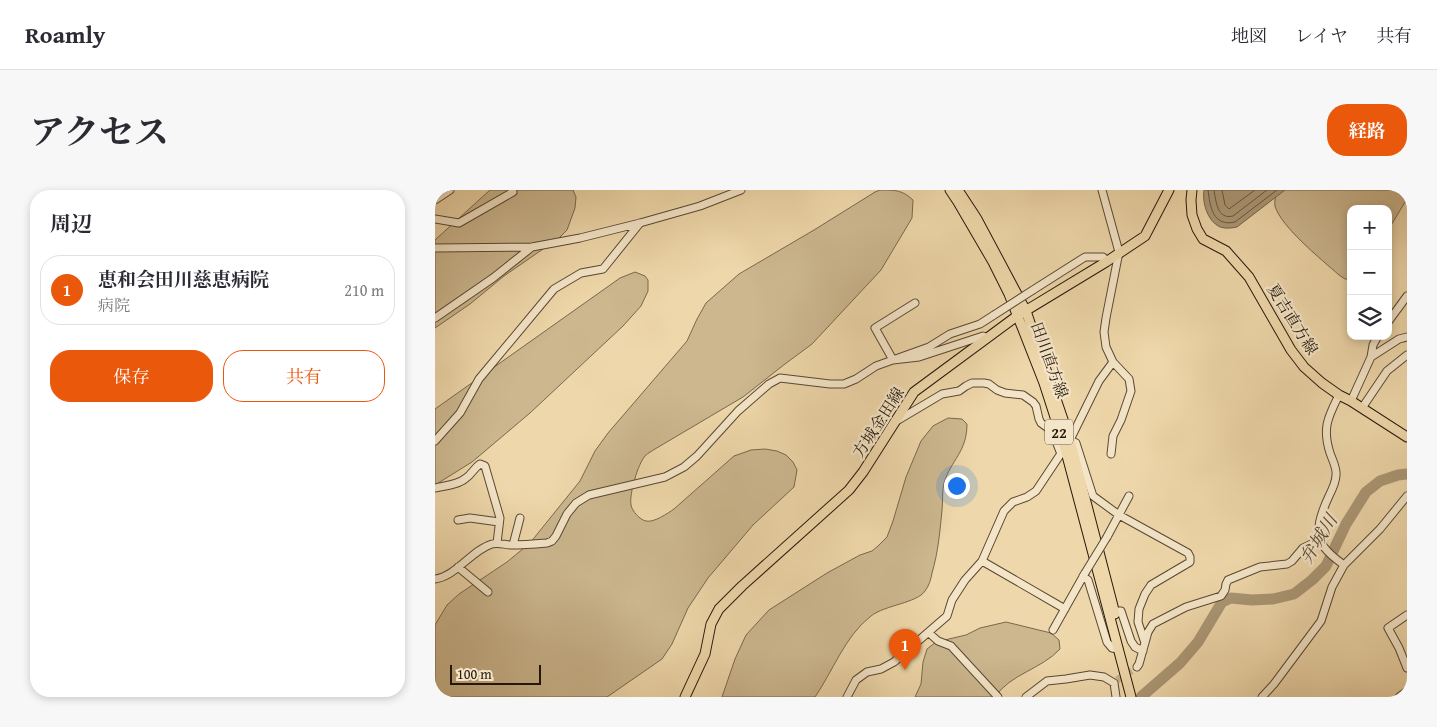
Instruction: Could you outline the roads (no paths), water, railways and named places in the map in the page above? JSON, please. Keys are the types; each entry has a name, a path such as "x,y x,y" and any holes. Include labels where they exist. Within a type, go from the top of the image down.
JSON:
{"main road":[{"name":"田川直方線","path":"949,190 993,262 1021,314"},
{"name":"田川直方線","path":"958,190 977,219 1021,314 1065,447 1114,612 1132,693"},
{"name":"方城金田線","path":"688,695 705,654 711,624 719,609 849,490 863,472 915,392 1021,314 1145,236 1169,190"},
{"name":"夏吉直方線","path":"1192,190 1192,215 1197,229 1203,238 1226,251 1249,277 1291,350 1304,367 1339,395 1407,437"},
{"name":"田川直方線","path":"1065,447 1118,649 1132,693"}],"street":[{"path":"435,200 450,190"},
{"path":"435,219 459,223 513,192 512,190"},
{"path":"435,248 532,247 580,238 700,206 741,190"},
{"path":"1102,190 1119,252 1105,318 1106,347 1113,362 1129,379 1131,391 1113,436 1111,454"},
{"path":"435,441 460,413 479,379 555,290 581,273 603,269 640,223"},
{"path":"435,318 493,278 532,247"},
{"path":"436,581 491,544 513,545 552,541 557,536 567,514 576,503 589,494 665,477 684,467 697,456 738,411 769,384 780,378 844,384 856,379 876,366 929,347 950,334 980,324 1085,257 1103,257 1107,261"},
{"path":"1392,317 1407,296"},
{"path":"893,360 875,328 915,303"},
{"path":"893,360 919,357 983,336 987,338"},
{"path":"1371,357 1399,339 1407,337"},
{"path":"1351,401 1371,357 1375,340"},
{"path":"1362,408 1387,371 1407,355"},
{"path":"847,697 856,680 867,672 881,669 894,662 947,616 951,600 982,561 1004,511 1013,502 1027,497 1036,491 1065,447 1099,381 1113,362"},
{"path":"895,422 942,394 959,391 972,383 985,383 1005,393 1023,395 1033,402 1041,422 1052,431 1065,447"},
{"path":"1339,395 1328,416 1326,432 1327,442 1337,474 1319,525 1320,540 1324,548 1341,562"},
{"path":"1065,447 1077,443 1093,496 1119,514 1188,553 1190,557 1190,562 1151,585 1145,594 1139,609 1138,622 1145,643"},
{"path":"435,488 459,482 466,478 476,466 480,464 485,466 500,518 497,543"},
{"path":"1053,630 1129,496"},
{"path":"1262,697 1274,684 1321,621 1341,562 1379,529 1407,496"},
{"path":"458,520 471,518 499,522"},
{"path":"513,545 520,518"},
{"path":"1137,667 1148,632 1153,624 1186,607 1221,596 1228,580 1267,566 1287,564 1303,548 1320,540"},
{"path":"982,561 1065,609"},
{"path":"458,567 488,592"},
{"path":"1084,575 1088,580 1107,642 1112,648 1118,649"},
{"path":"1114,612 1121,611 1131,641 1143,651"},
{"path":"1407,615 1388,628 1407,668"},
{"path":"929,633 938,641 951,646 998,697"},
{"path":"1026,697 1047,680 1090,675 1104,677 1115,682 1115,697"},
{"path":"1399,697 1407,691"}],"water":[{"path":"1204,190 1285,190 1237,227 1227,228 1215,224 1209,216 1206,211"}],"waterway":[{"name":"弁城川","path":"1141,697 1180,663 1198,642 1222,602 1231,598 1273,599 1294,594 1326,566 1346,524 1366,492 1380,481 1407,474"}],"tunnel":[{"path":"1117,680 1137,667"}],"place":[{"name":"恵和会田川慈恵病院","path":"905,670"}]}
